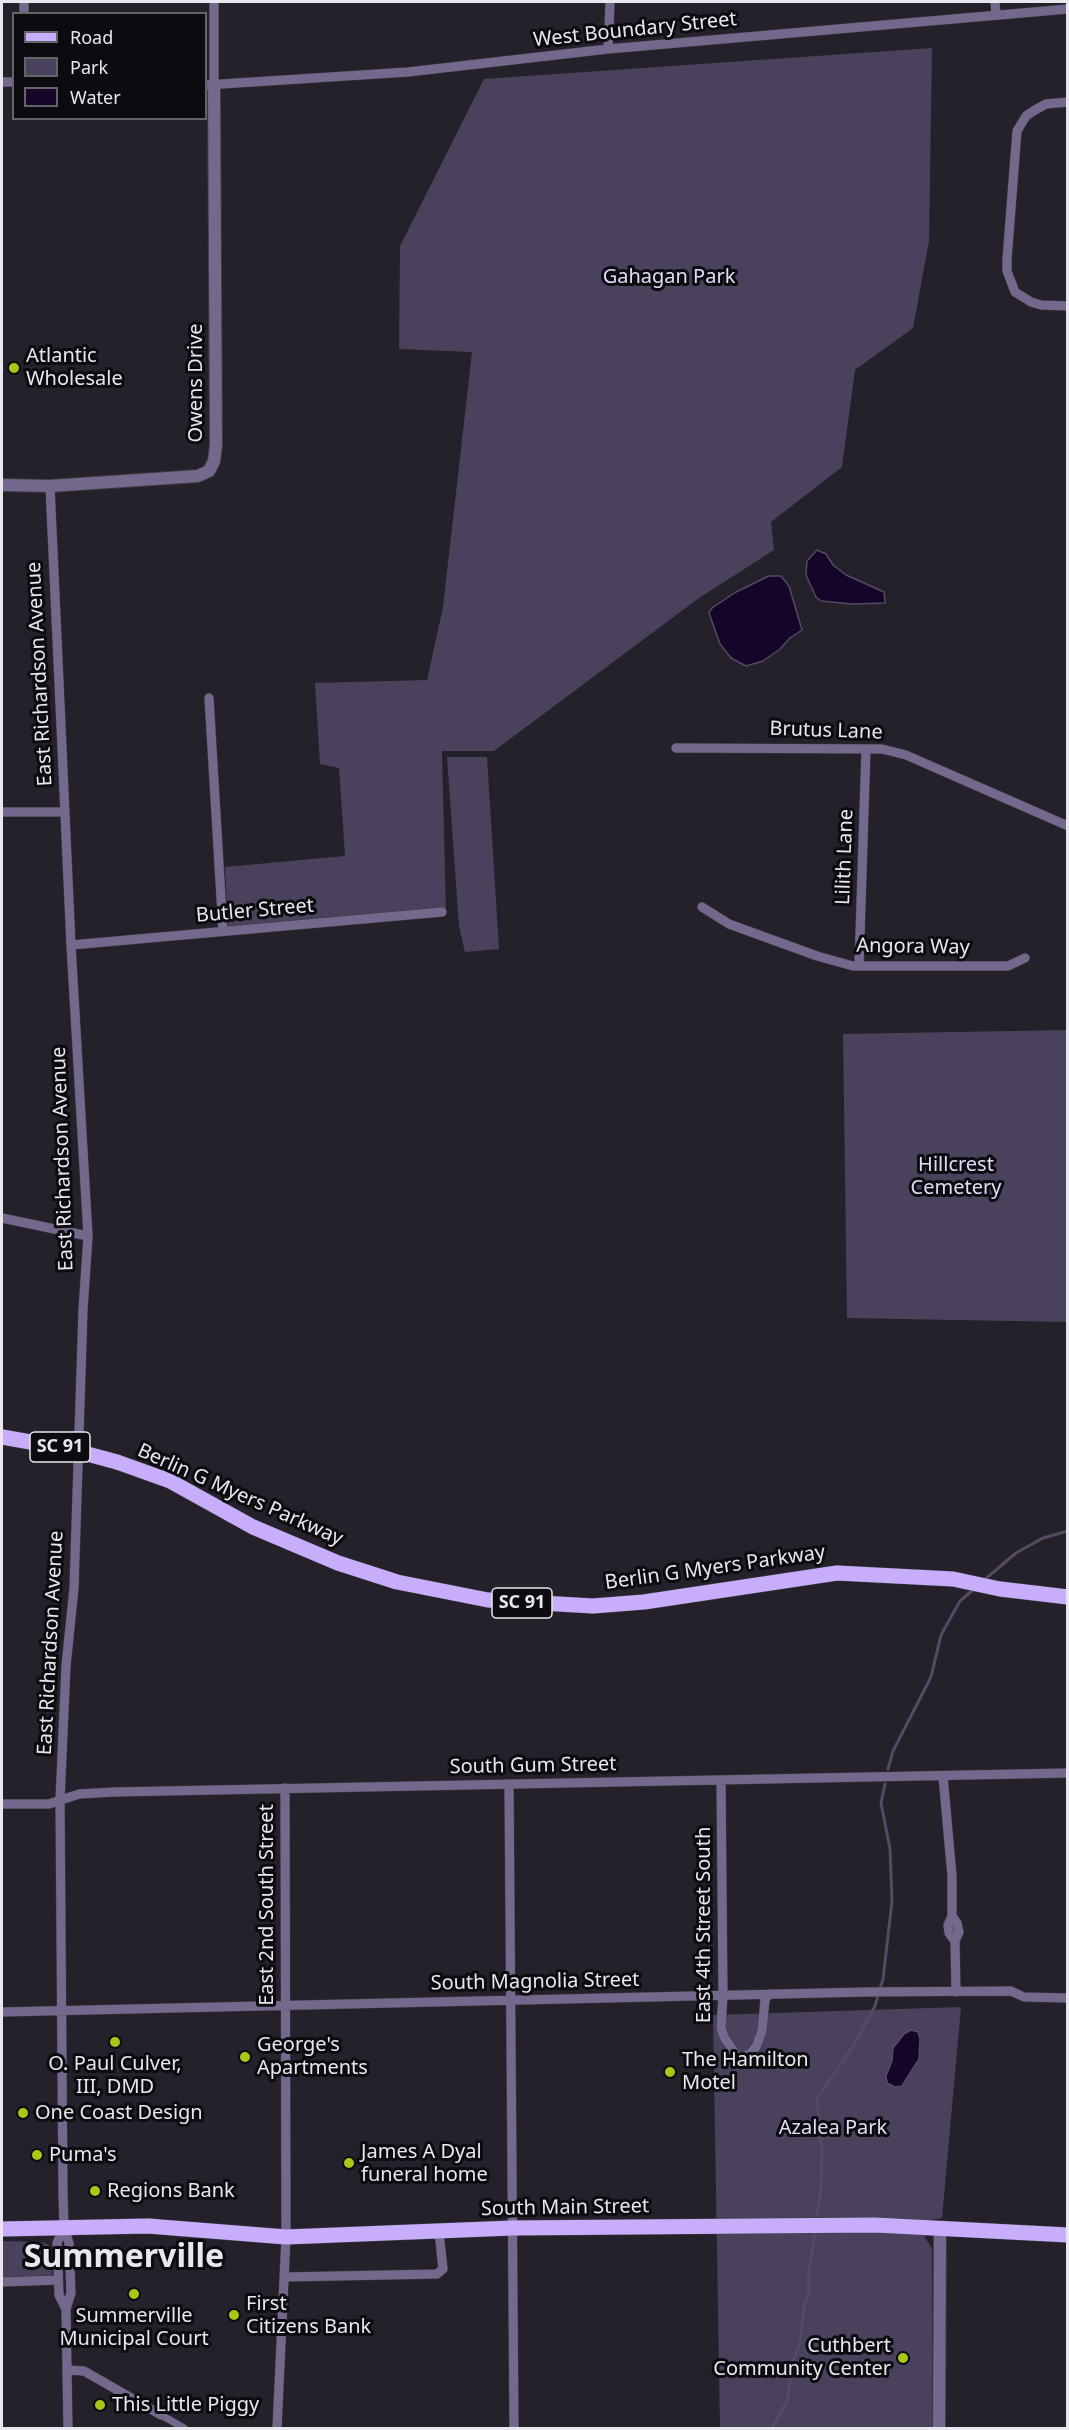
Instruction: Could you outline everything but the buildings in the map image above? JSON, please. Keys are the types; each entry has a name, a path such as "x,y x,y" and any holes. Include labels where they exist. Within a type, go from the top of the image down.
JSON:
{"main road":[{"name":"Berlin G Myers Parkway","path":"2,1437 65,1448 117,1462 170,1481 253,1527 338,1563 397,1582 488,1600 593,1606 644,1602 837,1573 953,1579 1000,1589 1068,1597"},
{"name":"South Main Street","path":"2,2229 148,2226 286,2237 512,2228 761,2225 940,2228 1068,2235"}],"street":[{"path":"210,85 214,2"},
{"path":"608,49 610,2"},
{"path":"995,2 996,14"},
{"name":"West Boundary Street","path":"210,85 408,72 608,49 1068,9"},
{"name":"Owens Drive","path":"2,485 50,486 198,476 209,471 214,461 210,85"},
{"path":"1068,102 1046,104 1035,110 1026,116 1017,131 1007,259 1010,282 1023,298 1041,305 1068,306"},
{"name":"East Richardson Avenue","path":"50,486 71,945 88,1236 83,1311 74,1588 66,1666 60,1800 64,2227"},
{"path":"209,698 223,931"},
{"name":"Brutus Lane","path":"676,748 882,749 906,755 1068,826"},
{"name":"Lilith Lane","path":"859,966 866,749"},
{"path":"2,812 65,812"},
{"name":"Angora Way","path":"702,907 729,924 817,956 859,966 1008,966 1025,958"},
{"name":"Butler Street","path":"71,945 442,912"},
{"path":"2,1218 88,1236"},
{"name":"South Gum Street","path":"2,1804 49,1804 79,1794 115,1792 1068,1773"},
{"path":"943,1776 952,1876 952,1916 948,1925 949,1933 955,1941 956,1992"},
{"name":"East 4th Street South","path":"721,1780 723,1995 721,2028 724,2037 739,2059 751,2053 756,2047 762,2031 765,2000 769,1994"},
{"path":"509,1784 514,2428"},
{"name":"East 2nd South Street","path":"277,2428 286,2237 285,1788"},
{"name":"South Magnolia Street","path":"2,2012 856,1992 1011,1991 1024,1997 1068,1998"},
{"path":"64,2227 57,2243 59,2295 66,2309"},
{"path":"64,2227 70,2251 71,2293 66,2309 68,2428"},
{"path":"939,2428 940,2228"},
{"path":"285,2277 437,2274 443,2269 439,2232"},
{"path":"2,2282 58,2280"},
{"path":"67,2370 84,2371 184,2428"}],"green space":[{"name":"Gahagan Park","path":"932,48 929,241 913,328 855,370 842,467 771,522 774,550 699,598 494,751 442,751 446,915 228,927 225,867 345,856 339,768 320,764 315,683 427,680 443,607 472,352 399,349 400,246 484,79"},
{"path":"447,757 487,757 499,949 465,952 459,926"},
{"name":"Hillcrest Cemetery","path":"1067,1030 1067,1322 847,1318 843,1034"},
{"name":"Azalea Park","path":"961,2007 942,2218 924,2221 925,2238 932,2248 932,2428 720,2428 713,2015"},
{"path":"2,2241 42,2242 49,2245 52,2248 52,2275 2,2279"}],"water":[{"path":"817,550 826,554 833,565 846,575 884,592 885,603 852,604 821,601 816,597 806,575 807,561"},
{"path":"769,576 781,576 789,586 802,630 763,661 746,666 731,658 720,644 709,613 712,608 736,592"},
{"path":"911,2030 918,2032 920,2039 919,2059 902,2086 895,2087 887,2083 886,2076 892,2061 893,2048 904,2034"}],"waterway":[{"path":"983,1581 1016,1553 1043,1538 1068,1531"},
{"path":"888,1769 893,1751 931,1677 941,1635 960,1601 974,1589"},
{"path":"817,2215 821,2190 822,2148 817,2099 855,2043 875,2006 883,1979 892,1901 890,1849 881,1803 885,1784"},
{"path":"772,2428 787,2401 793,2362 800,2342 805,2301 809,2294 808,2278 815,2232"}],"place":[{"name":"Atlantic Wholesale","path":"14,368"},
{"name":"O. Paul Culver, III, DMD","path":"115,2042"},
{"name":"George's Apartments","path":"245,2057"},
{"name":"The Hamilton Motel","path":"670,2072"},
{"name":"One Coast Design","path":"23,2113"},
{"name":"Puma's","path":"37,2155"},
{"name":"James A Dyal funeral home","path":"349,2163"},
{"name":"Regions Bank","path":"95,2191"},
{"name":"Summerville Municipal Court","path":"134,2294"},
{"name":"First Citizens Bank","path":"234,2315"},
{"name":"Cuthbert Community Center","path":"903,2358"},
{"name":"This Little Piggy","path":"100,2405"}],"district":[{"name":"Summerville","path":"124,2258"}]}
